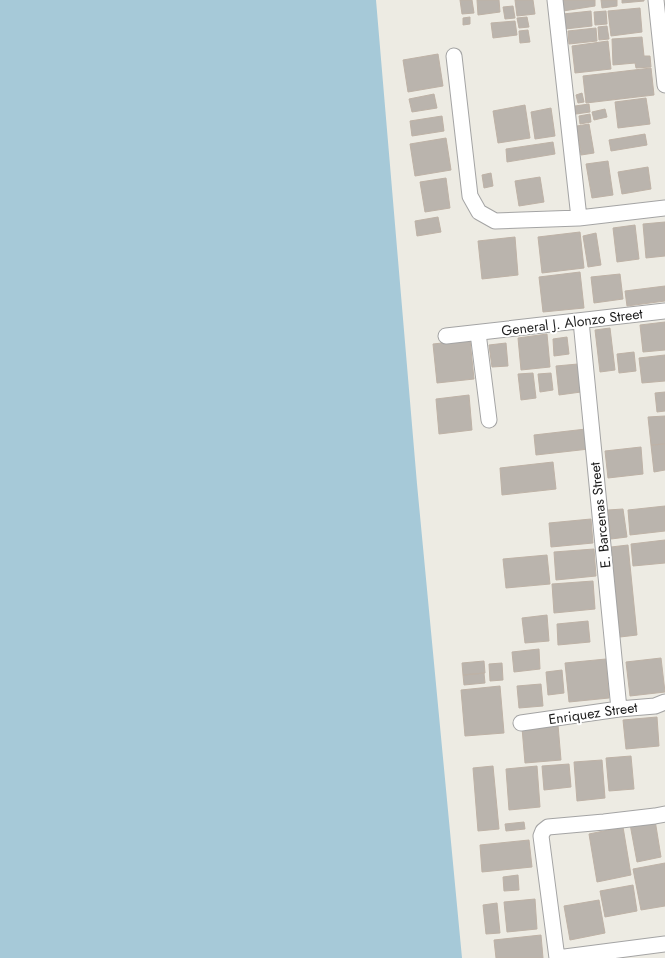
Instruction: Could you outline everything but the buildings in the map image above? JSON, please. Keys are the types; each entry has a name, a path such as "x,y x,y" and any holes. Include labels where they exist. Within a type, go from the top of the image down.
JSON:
{"street":[{"path":"555,0 579,218"},
{"path":"656,0 665,84"},
{"path":"454,56 470,196 479,212 495,221 579,218 665,208"},
{"name":"General J. Alonzo Street","path":"446,336 665,311"},
{"name":"E. Barcenas Street","path":"581,321 619,709"},
{"path":"478,332 489,420"},
{"name":"Enriquez Street","path":"521,723 619,709 655,706 665,702"},
{"path":"665,814 604,822 548,827 543,831 541,836 557,958 665,944"}],"water":[{"path":"0,0 376,0 417,484 462,958 0,958"}]}
